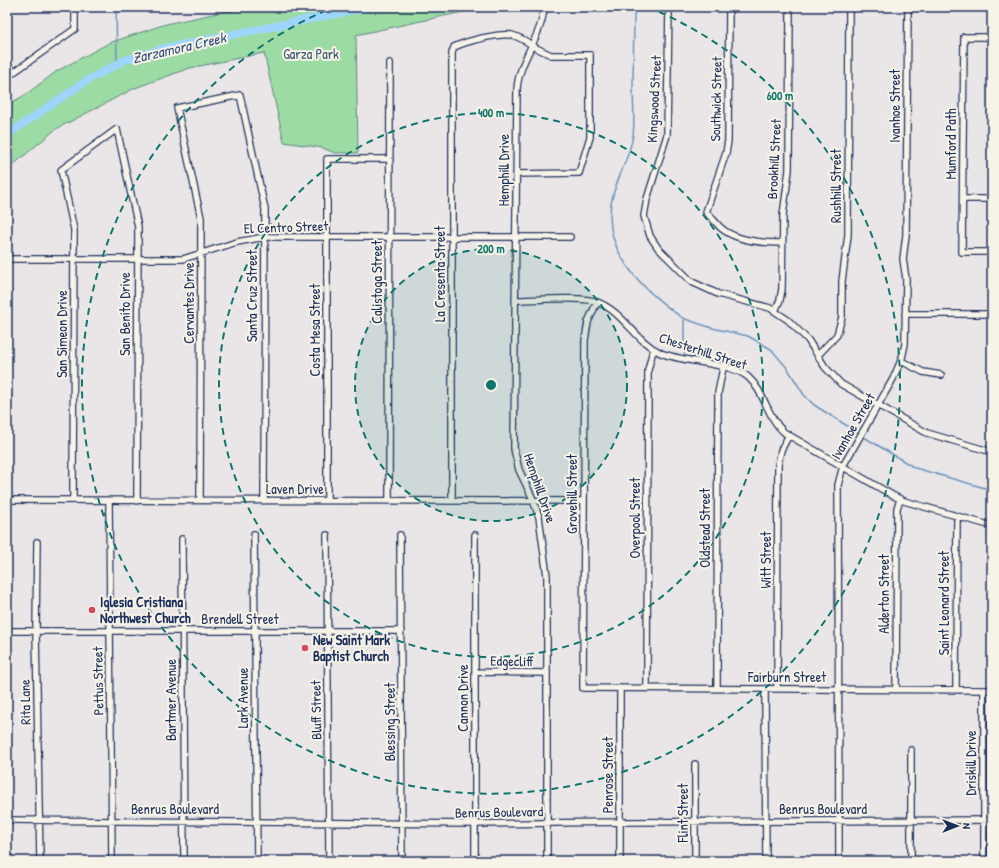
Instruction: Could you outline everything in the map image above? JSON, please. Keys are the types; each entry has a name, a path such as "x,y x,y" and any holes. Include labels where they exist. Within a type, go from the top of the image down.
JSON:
{"street":[{"path":"7,76 75,29 75,7"},
{"name":"Hemphill Drive","path":"544,7 540,29 521,67 517,82 514,449 519,470 534,501 541,524 547,576 547,861"},
{"name":"Kingswood Street","path":"669,7 667,135 645,209 645,221 650,236 658,248 692,282 718,294 759,304 775,311"},
{"name":"Southwick Street","path":"729,7 728,141 726,153 706,212 722,228 732,235 768,243 782,243"},
{"name":"Brookhill Street","path":"775,311 782,289 784,204 789,170 790,7"},
{"name":"Rushhill Street","path":"818,355 838,335 842,317 842,281 848,236 849,7"},
{"name":"Ivanhoe Street","path":"839,861 838,485 843,466 879,405 901,361 905,344 906,278 903,259 906,235 908,7"},
{"name":"La Cresenta Street","path":"452,501 452,53 454,47 460,44 506,35 516,36 532,45"},
{"name":"Mumford Path","path":"992,37 964,37 962,252 992,252"},
{"path":"516,174 579,173 590,137 590,55 551,55 532,45"},
{"name":"Calistoga Street","path":"389,501 390,63"},
{"name":"Cervantes Drive","path":"200,500 200,209 178,108 240,94"},
{"name":"Santa Cruz Street","path":"240,94 264,202 264,501"},
{"name":"San Simeon Drive","path":"73,500 74,230 61,170 117,129"},
{"name":"San Benito Drive","path":"117,129 137,218 137,501"},
{"name":"Costa Mesa Street","path":"327,500 327,159 389,159"},
{"path":"963,198 992,199"},
{"name":"El Centro Street","path":"7,258 183,259 237,242 265,237 570,237"},
{"name":"Chesterhill Street","path":"515,300 585,300 597,302 615,312 641,340 655,350 678,358 739,372 748,378 758,389 779,428 900,500 992,526"},
{"name":"Grovehill Street","path":"582,688 585,340 588,322 597,302"},
{"path":"775,311 796,327 808,340 833,377 841,384 937,437 992,452"},
{"path":"905,314 992,314"},
{"name":"Overpool Street","path":"647,688 648,370 650,358 655,350"},
{"path":"901,361 923,372 942,375"},
{"name":"Oldstead Street","path":"717,688 718,393 723,368"},
{"name":"Witt Street","path":"777,689 778,465 781,450 789,435"},
{"name":"Laven Drive","path":"7,500 584,501"},
{"name":"Pettus Street","path":"108,500 112,861"},
{"name":"Alderton Street","path":"896,690 897,508 900,500"},
{"name":"Saint Leonard Street","path":"956,690 957,516"},
{"name":"Lark Avenue","path":"254,534 257,861"},
{"name":"Bluff Street","path":"327,535 329,861"},
{"name":"Blessing Street","path":"400,535 402,861"},
{"name":"Cannon Drive","path":"475,535 475,861"},
{"name":"Bartmer Avenue","path":"182,539 184,861"},
{"name":"Rita Lane","path":"37,542 36,631 40,861"},
{"name":"Brendell Street","path":"7,631 401,631"},
{"name":"Edgecliff","path":"475,672 547,673"},
{"name":"Fairburn Street","path":"582,688 992,690"},
{"name":"Penrose Street","path":"620,688 620,861"},
{"path":"765,689 766,861"},
{"name":"Driskill Drive","path":"984,690 984,861"},
{"path":"911,750 911,861"},
{"name":"Flint Street","path":"695,764 695,861"},
{"name":"Benrus Boulevard","path":"7,820 112,822 257,821 402,824 992,820"}],"green space":[{"name":"Garza Park","path":"246,7 486,7 356,35 358,153 334,153 323,148 284,142 264,53 190,68 135,88 56,129 7,170 7,105 25,95 57,71 109,43 166,24"}],"waterway":[{"path":"116,7 117,65"},
{"name":"Zarzamora Creek","path":"7,135 86,81 125,60 161,49 370,7"},
{"path":"634,7 633,135 629,151 614,191 610,218 613,236 619,253 629,269 655,297 684,319 684,354"},
{"path":"685,319 712,328 748,336 771,349 788,369 804,395 814,405 857,432"},
{"path":"864,437 915,468 992,490"}],"place":[{"name":"Iglesia Cristiana Northwest Church","path":"92,610"},
{"name":"New Saint Mark Baptist Church","path":"305,648"}]}
